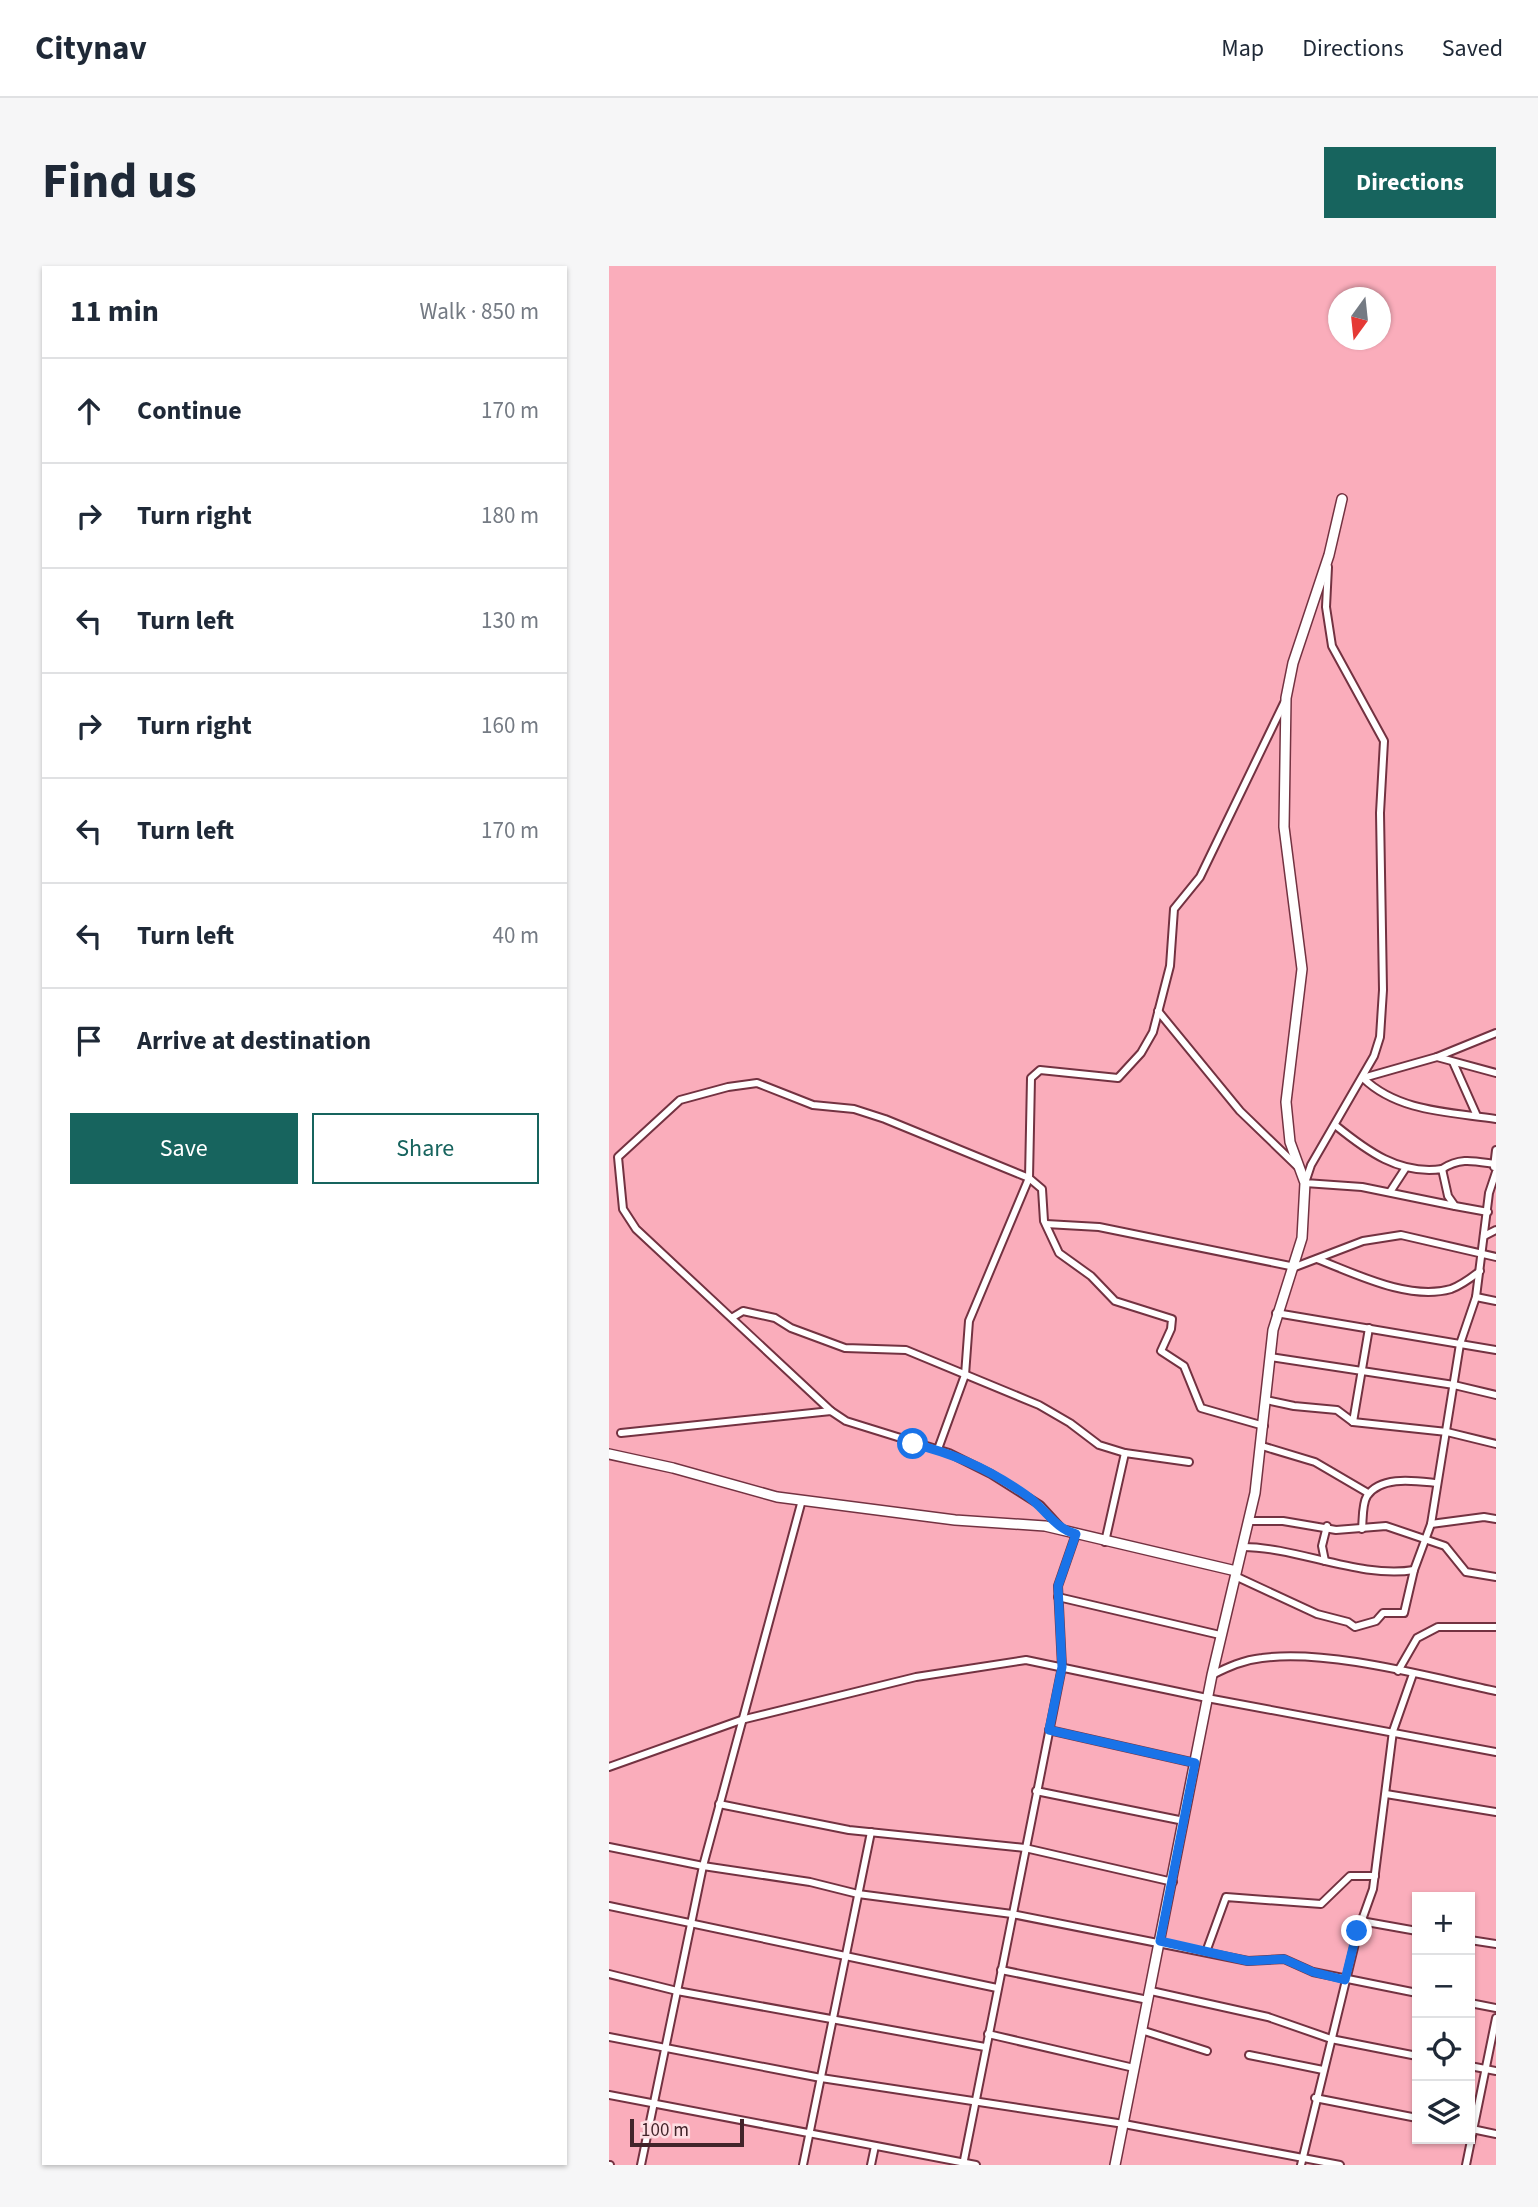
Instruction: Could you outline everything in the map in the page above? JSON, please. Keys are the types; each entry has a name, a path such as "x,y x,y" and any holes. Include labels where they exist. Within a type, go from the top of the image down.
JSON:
{"main road":[{"path":"1115,2165 1220,1635 1248,1521 1262,1446 1276,1313 1295,1267 1303,1238 1305,1183 1290,1142 1286,1102 1303,969 1284,827 1286,698 1293,663 1329,555 1342,499"},
{"path":"609,1454 801,1500 941,1518 1045,1526 1236,1573"}],"street":[{"path":"1329,555 1326,607 1332,646 1384,741 1380,813 1384,906 1380,1037 1363,1079 1311,1165 1305,1183 1333,1183 1390,1192 1488,1212"},
{"path":"937,1449 965,1375 969,1321 1029,1178 1031,1078 1040,1070 1118,1078 1141,1053 1153,1032 1170,966 1174,909 1200,877 1286,698"},
{"path":"1158,1011 1240,1111 1302,1171"},
{"path":"1363,1079 1437,1057 1496,1033"},
{"path":"1437,1057 1496,1073"},
{"path":"1453,1062 1477,1116"},
{"path":"1363,1079 1377,1092 1420,1108 1496,1119"},
{"path":"1064,1531 1040,1505 1012,1485 937,1449 846,1422 831,1411 636,1229 623,1209 618,1157 680,1100 728,1087 757,1083 813,1105 854,1110 885,1119 1029,1178 1042,1189 1046,1224 1059,1253 1091,1276 1115,1301 1172,1319 1171,1329 1161,1351 1184,1366 1201,1408 1264,1426"},
{"path":"1335,1125 1375,1154 1405,1169 1442,1169 1453,1161 1467,1160 1494,1164"},
{"path":"1236,1573 1317,1614 1348,1622 1355,1628 1376,1620 1383,1613 1404,1613 1414,1570 1431,1524 1460,1344 1476,1297 1496,1150"},
{"path":"1390,1192 1405,1169"},
{"path":"1442,1169 1448,1196 1455,1206"},
{"path":"1046,1224 1099,1227 1295,1267 1363,1241 1401,1235 1496,1257"},
{"path":"1484,1236 1496,1230"},
{"path":"1317,1259 1371,1279 1426,1291 1458,1286 1480,1271"},
{"path":"1476,1297 1496,1301"},
{"path":"733,1317 743,1311 775,1318 791,1328 845,1348 906,1350 1039,1405 1070,1423 1098,1445 1125,1453 1189,1462"},
{"path":"1276,1313 1496,1350"},
{"path":"1353,1422 1369,1328"},
{"path":"1270,1357 1454,1385 1496,1395"},
{"path":"1266,1400 1293,1406 1337,1409 1353,1422 1447,1432 1496,1444"},
{"path":"621,1433 831,1411"},
{"path":"1262,1446 1315,1462 1368,1493"},
{"path":"1105,1542 1125,1453"},
{"path":"1368,1493 1389,1482 1437,1483"},
{"path":"1362,1529 1368,1493"},
{"path":"641,2165 703,1866 801,1500"},
{"path":"1431,1524 1483,1517 1496,1519"},
{"path":"1248,1521 1283,1521 1327,1526 1336,1530 1386,1526 1445,1546 1466,1572 1496,1577"},
{"path":"1325,1561 1322,1546 1327,1526"},
{"path":"963,2164 1062,1667 1058,1597 1060,1572 1076,1534"},
{"path":"1243,1547 1280,1549 1364,1568 1414,1570"},
{"path":"1058,1597 1220,1635"},
{"path":"1398,1671 1417,1638 1438,1627 1496,1627"},
{"path":"1212,1675 1238,1663 1281,1657 1309,1657 1398,1671 1496,1691"},
{"path":"609,1767 741,1720 916,1677 1026,1660 1207,1698 1496,1752"},
{"path":"1301,2161 1345,1980 1375,1876 1393,1731 1413,1674"},
{"path":"1049,1730 1195,1763"},
{"path":"1036,1791 1184,1821"},
{"path":"1386,1794 1496,1812"},
{"path":"719,1804 871,1832 1025,1848 1173,1882"},
{"path":"803,2165 871,1832"},
{"path":"609,1847 703,1866 810,1882 858,1894 1012,1914 1160,1941 1248,1961 1284,1959 1313,1972 1412,1992"},
{"path":"1206,1952 1226,1897 1321,1904 1350,1876 1375,1876"},
{"path":"609,1906 997,1988"},
{"path":"1361,1921 1412,1929"},
{"path":"1475,1941 1496,1944"},
{"path":"1000,1970 1268,2017 1331,2039 1412,2055"},
{"path":"609,1974 677,1991 985,2047"},
{"path":"1475,2004 1496,2008"},
{"path":"1475,2113 1496,2018"},
{"path":"1141,2031 1206,2050"},
{"path":"988,2034 1134,2068"},
{"path":"609,2037 821,2078 1124,2124 1301,2161 1340,2165"},
{"path":"1249,2055 1323,2070"},
{"path":"1475,2067 1496,2071"},
{"path":"609,2095 976,2165"},
{"path":"1315,2098 1412,2117"},
{"path":"1475,2130 1496,2134"},
{"path":"1466,2165 1469,2144"},
{"path":"871,2165 875,2146"}],"route":[{"path":"913,1444 949,1453 1012,1485 1040,1505 1064,1531 1076,1534 1060,1572 1058,1586 1062,1667 1049,1730 1195,1763 1160,1941 1248,1961 1284,1959 1313,1972 1345,1980 1357,1931"}]}
